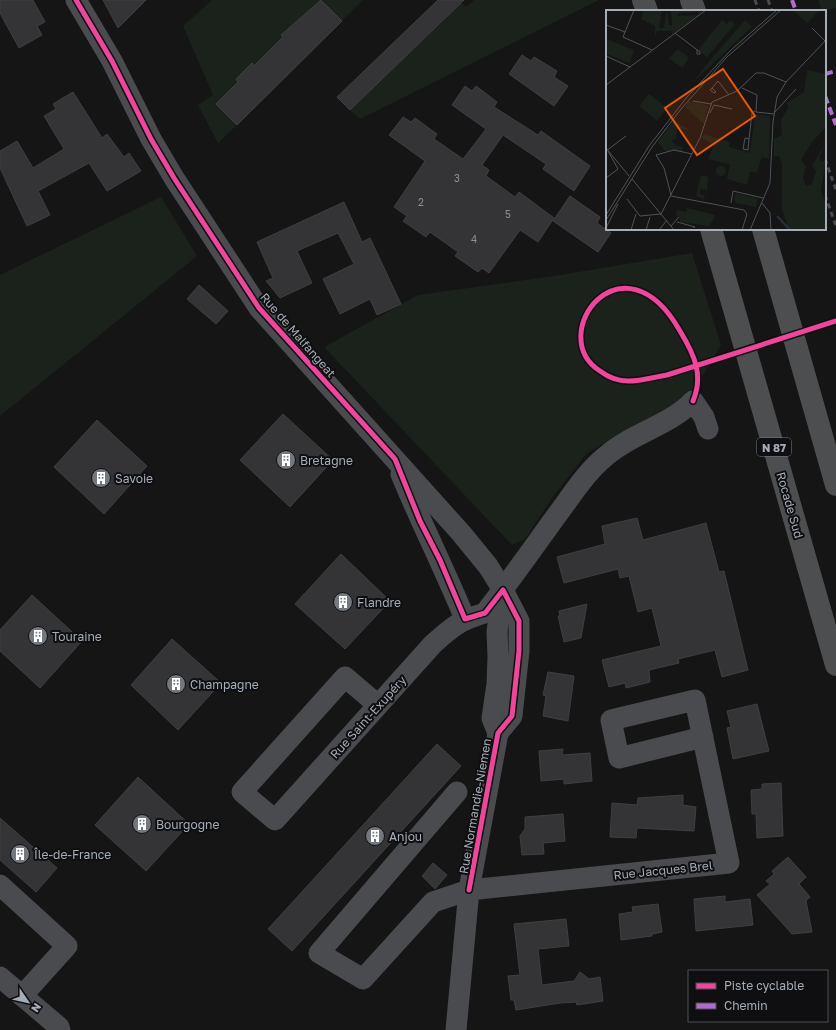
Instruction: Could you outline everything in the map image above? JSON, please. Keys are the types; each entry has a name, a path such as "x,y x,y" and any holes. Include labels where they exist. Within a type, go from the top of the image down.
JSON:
{"highway":[{"path":"644,0 647,10"},
{"path":"691,0 695,10"},
{"name":"Rocade Sud","path":"711,230 836,665"},
{"path":"763,230 836,485"}],"street":[{"name":"Rue de Malfangeat","path":"76,0 112,61 151,139 259,308 482,558 503,590"},
{"name":"Rue Saint-Exupéry","path":"378,705 345,677 242,792 275,820 433,644 455,625 465,619 485,613 566,502 606,455 640,434 664,423 685,409 693,401 704,417 708,429"},
{"name":"Rue de Malfangeat","path":"395,459 420,521 440,560 465,619"},
{"name":"Rue Normandie-Niemen","path":"456,1030 470,890 498,733 512,716 519,651 519,621 503,590"},
{"name":"Rue Jacques Brel","path":"470,890 729,862 704,737"},
{"path":"457,792 319,953 363,979 434,902 470,890"},
{"path":"0,885 67,946 22,996"},
{"path":"0,977 59,1027 60,1030"}],"shaded area":[{"path":"212,0 321,0 282,35 283,37 254,66 251,64 236,79 238,82 216,104 237,125 218,143 198,105 213,95 183,26"},
{"path":"322,0 363,0 342,21"},
{"path":"438,0 459,0 466,7 474,0 599,0 360,119 350,110 442,22 429,9"},
{"path":"818,0 836,0 836,8 822,10"},
{"path":"161,197 197,256 0,416 0,275"},
{"path":"692,253 721,345 689,398 587,453 552,498 525,539 512,545 325,348 418,295 548,277"}],"building":[{"path":"0,0 33,0 45,22 37,26 42,35 19,48 0,13"},
{"path":"103,0 146,0 118,28"},
{"path":"321,0 342,21 237,125 216,104 238,82 236,79 252,63 254,66 283,37 281,35"},
{"path":"438,0 464,0 350,110 337,97"},
{"path":"522,55 531,61 534,57 557,71 554,77 568,86 554,106 509,74"},
{"path":"465,86 472,91 476,86 497,102 494,107 538,135 541,131 590,166 574,191 543,169 546,164 503,135 482,165 489,170 486,176 515,197 519,192 554,218 538,242 520,230 489,273 482,268 478,272 455,256 458,252 430,232 426,237 403,221 407,216 394,207 425,161 389,135 403,117 411,122 415,118 437,134 434,139 463,159 486,129 452,105"},
{"path":"73,92 102,138 107,134 124,157 129,153 141,171 107,191 89,163 38,191 50,215 27,226 0,168 0,151 17,141 33,168 64,149 44,116 56,109 53,104"},
{"path":"570,196 600,217 597,223 611,233 598,252 553,221"},
{"path":"344,202 362,242 370,238 401,304 377,315 370,299 340,314 323,279 354,264 338,233 297,251 312,283 280,298 266,281 273,278 257,242"},
{"path":"199,285 228,311 216,324 187,299"},
{"name":"Bretagne","path":"283,414 333,460 290,507 240,460"},
{"name":"Savoie","path":"97,420 147,466 104,514 54,467"},
{"path":"637,518 643,540 706,523 719,572 724,571 748,670 722,677 715,650 678,659 679,663 649,670 650,682 626,688 625,683 609,687 602,660 661,646 652,608 638,612 629,576 620,578 618,569 564,583 557,557 605,544 602,526"},
{"name":"Flandre","path":"341,554 390,601 345,649 295,604"},
{"name":"Touraine","path":"32,595 82,641 40,688 0,651 0,630"},
{"path":"587,604 581,638 564,642 558,616 560,616 559,611"},
{"name":"Champagne","path":"172,639 221,683 178,730 131,685"},
{"path":"548,672 574,676 568,721 543,716 546,696 543,695"},
{"path":"757,704 769,751 733,759 727,728 731,727 727,711"},
{"name":"Anjou","path":"437,744 461,766 292,951 268,929"},
{"path":"563,749 562,755 590,753 592,781 564,784 564,779 541,781 539,751"},
{"name":"Bourgogne","path":"138,777 189,824 146,871 95,825"},
{"path":"781,783 783,836 757,838 756,814 752,814 751,790 762,789 762,784"},
{"path":"683,795 683,805 696,807 694,831 637,828 636,838 610,837 612,803 637,805 638,798"},
{"path":"563,814 565,841 543,843 544,854 522,855 520,836 525,829 525,817"},
{"name":"Île-de-France","path":"0,818 57,868 36,892 0,860"},
{"path":"788,857 806,877 799,884 810,897 806,901 812,932 792,934 757,895 770,884 766,881 774,874 772,871"},
{"path":"433,863 447,875 435,889 422,876"},
{"path":"725,896 725,902 750,899 753,925 696,931 694,899"},
{"path":"658,904 662,932 652,934 652,936 621,940 619,914 633,912 632,907"},
{"path":"566,919 569,946 538,949 542,985 574,981 580,972 589,979 600,977 603,1001 577,1005 576,1002 560,1003 516,1010 514,1000 511,1000 508,976 520,975 514,924"}],"railway":[{"path":"755,0 759,10"},
{"path":"768,0 772,10"},
{"path":"826,162 836,190"},
{"path":"826,198 836,226"}],"marked path":[{"path":"792,0 796,10"},
{"path":"826,74 836,71"},
{"path":"826,99 836,125"}],"cycle path":[{"path":"76,0 112,61 151,139 174,178 259,308 395,459 420,521 440,560 465,619 485,613 503,590 519,621 519,651 512,716 498,733 469,890"},
{"path":"693,401 698,382 697,373 696,365 693,356 680,331 658,302 636,290 615,290 598,300 586,316 581,335 585,355 600,371 613,378 624,381 667,375 836,321"}],"place":[{"name":"Bretagne","path":"286,460"},
{"name":"Savoie","path":"101,478"},
{"name":"Flandre","path":"343,602"},
{"name":"Touraine","path":"38,636"},
{"name":"Champagne","path":"176,684"},
{"name":"Bourgogne","path":"142,824"},
{"name":"Anjou","path":"375,836"},
{"name":"Île-de-France","path":"20,854"}]}
